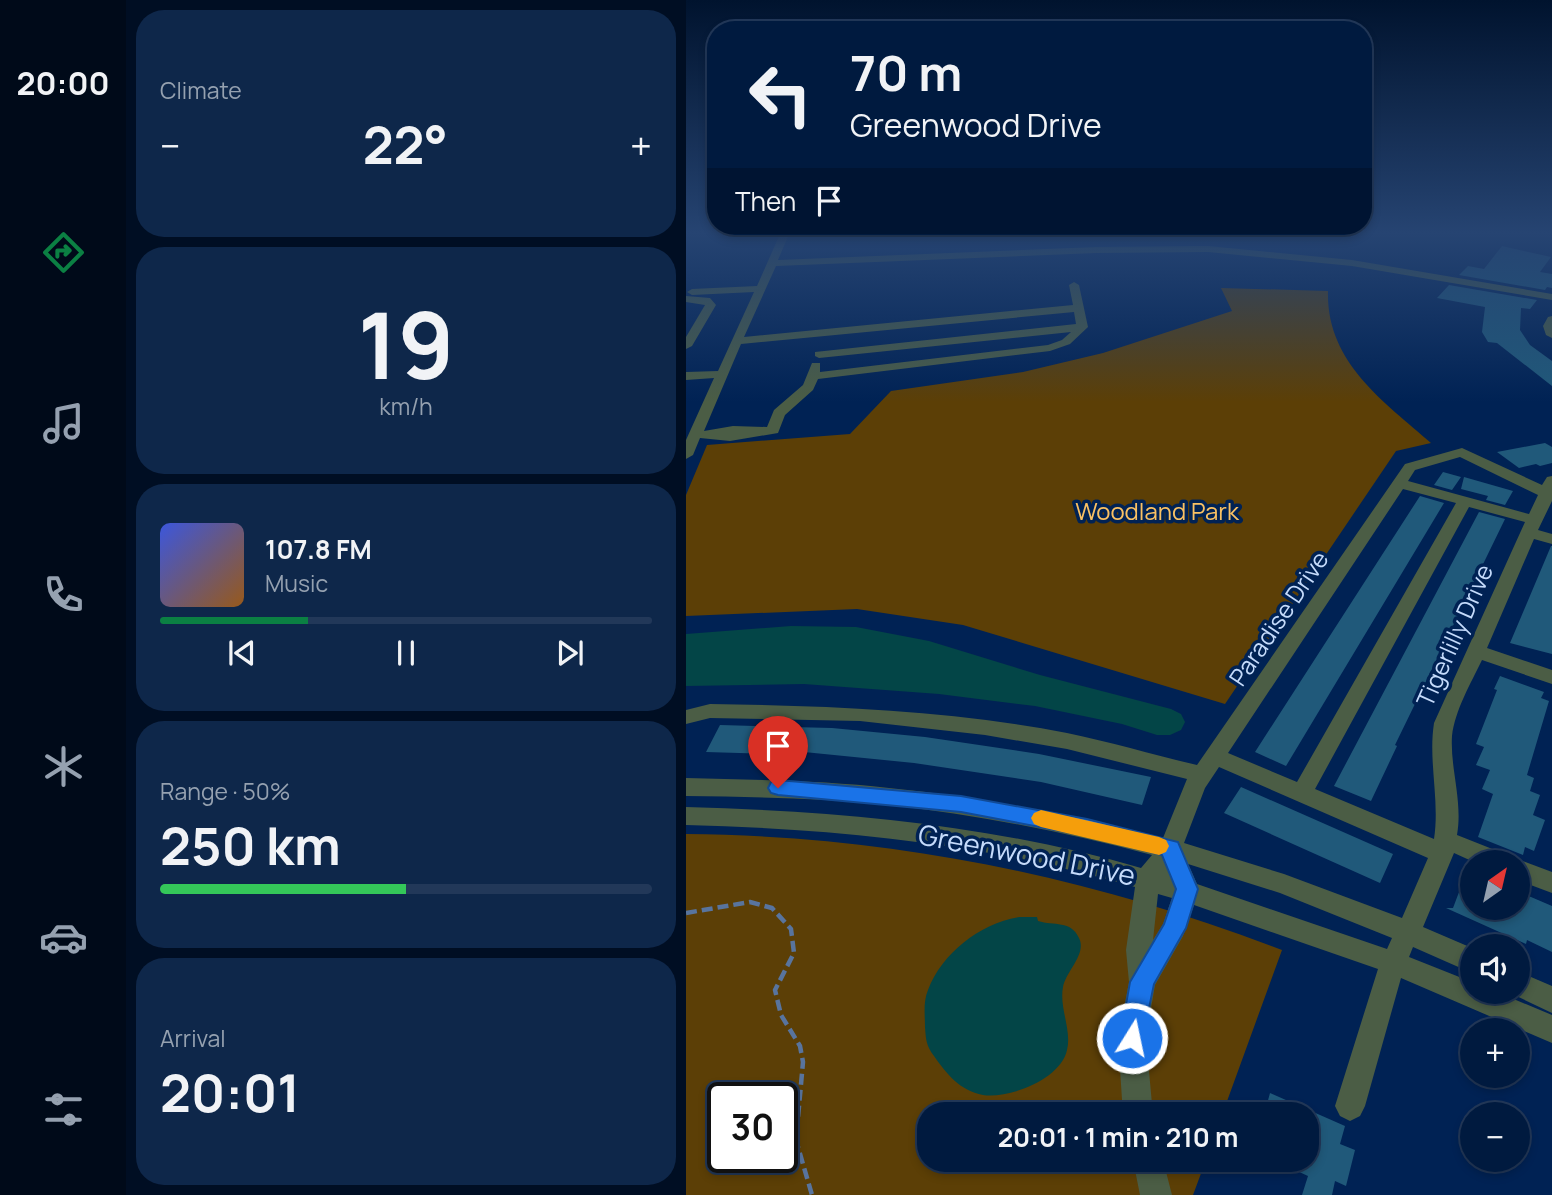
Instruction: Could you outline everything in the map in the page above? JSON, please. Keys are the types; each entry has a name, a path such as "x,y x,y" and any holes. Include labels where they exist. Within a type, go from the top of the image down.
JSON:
{"street":[{"path":"686,292 743,290"},
{"path":"686,455 699,435 723,374 762,290"},
{"path":"1075,290 1082,327"},
{"path":"1509,290 1552,297"},
{"path":"686,299 706,300 711,305 686,346"},
{"path":"738,341 1078,308"},
{"path":"1552,319 1549,326 1552,335"},
{"path":"819,354 1082,327"},
{"path":"814,376 1027,352 1066,342 1082,327"},
{"path":"699,435 748,429 768,431 779,413 809,387 814,376 821,335"},
{"path":"686,376 723,374"},
{"name":"Paradise Drive","path":"1148,878 1170,849 1195,785 1410,467 1462,452 1550,490"},
{"path":"1399,483 1465,501 1531,526 1552,539"},
{"name":"Tigerlilly Drive","path":"1350,1106 1381,997 1443,846 1448,793 1440,740 1444,723 1531,526 1550,490"},
{"path":"1302,793 1465,501"},
{"path":"1476,651 1552,677"},
{"path":"686,718 710,710 860,714 1067,741 1202,775"},
{"path":"1215,756 1302,793 1460,851"},
{"name":"Greenwood Drive","path":"686,787 755,786 848,792 961,804 1087,828 1170,849 1323,899 1460,956"},
{"name":"Greenwood Drive","path":"686,816 784,818 867,824 1036,850 1148,878 1248,908 1394,962 1552,1029"},
{"path":"1142,982 1174,928 1187,889 1170,849"},
{"path":"1530,874 1552,883"},
{"path":"1137,1102 1132,1038 1142,982 1139,950 1148,878"},
{"path":"1530,989 1552,1000"},
{"path":"1151,1172 1156,1195"}],"path":[{"path":"686,913 750,902 772,908 791,929 794,953 775,990 781,1015 800,1046 803,1062 796,1140 812,1195"}],"green space":[{"name":"Woodland Park","path":"1222,290 1328,291 1330,316 1336,339 1347,359 1361,378 1394,412 1431,443 1396,451 1225,704 963,625 857,609 686,616 686,495 707,445 850,434 891,391 1023,372 1103,353 1232,311"},
{"path":"686,834 840,843 989,865 1136,901 1282,950 1227,1102 917,1102 917,1172 1202,1172 1193,1195 686,1195"}],"shaded area":[{"path":"791,626 856,627 929,641 1040,675 1171,709 1181,714 1185,722 1181,730 1170,735 1157,735 1122,724 1035,706 939,694 804,684 686,686 686,634"},
{"path":"1037,917 1038,921 1067,926 1076,932 1079,938 1080,950 1065,981 1062,995 1068,1035 1067,1050 1055,1070 1033,1085 1006,1094 983,1095 967,1090 954,1080 931,1052 926,1035 925,999 934,976 953,952 977,933 1005,920"}],"building":[{"path":"1445,290 1477,290 1537,300 1530,309 1521,308 1520,330 1530,345 1552,361 1552,386 1497,343 1488,342 1482,332 1485,307 1437,298"},
{"path":"1545,443 1552,447 1552,463 1540,466 1536,464 1519,468 1497,452"},
{"path":"1443,472 1461,477 1452,490 1434,485"},
{"path":"1464,477 1513,491 1505,505 1486,500 1488,496 1461,489"},
{"path":"1420,496 1444,503 1286,766 1255,752"},
{"path":"1479,512 1505,519 1395,745 1397,746 1371,801 1334,786"},
{"path":"1552,546 1552,654 1510,643"},
{"path":"1500,676 1544,692 1541,698 1549,701 1527,775 1534,778 1530,791 1540,795 1533,815 1545,820 1534,851 1525,847 1524,850 1510,850 1478,837 1493,794 1482,789 1490,770 1476,765 1484,747 1476,744 1497,690 1494,689"},
{"path":"720,725 832,728 925,737 1039,754 1151,777 1142,805 1041,782 914,763 804,752 803,755 706,752"},
{"path":"1241,787 1393,854 1380,883 1224,813"},
{"path":"1460,889 1460,914 1446,908 1453,908"},
{"path":"1530,897 1552,906 1552,952 1530,941 1530,934 1504,934 1473,920 1530,920"},
{"path":"1270,1093 1290,1102 1268,1102"},
{"path":"1319,1115 1345,1126 1340,1144 1355,1150 1346,1186 1335,1181 1332,1195 1302,1195 1308,1176 1299,1172 1319,1172"}],"slow traffic":[{"path":"1041,818 1159,846"}],"route":[{"path":"778,788 848,792 961,804 1087,828 1170,849 1187,889 1174,928 1142,982 1132,1038"}]}
